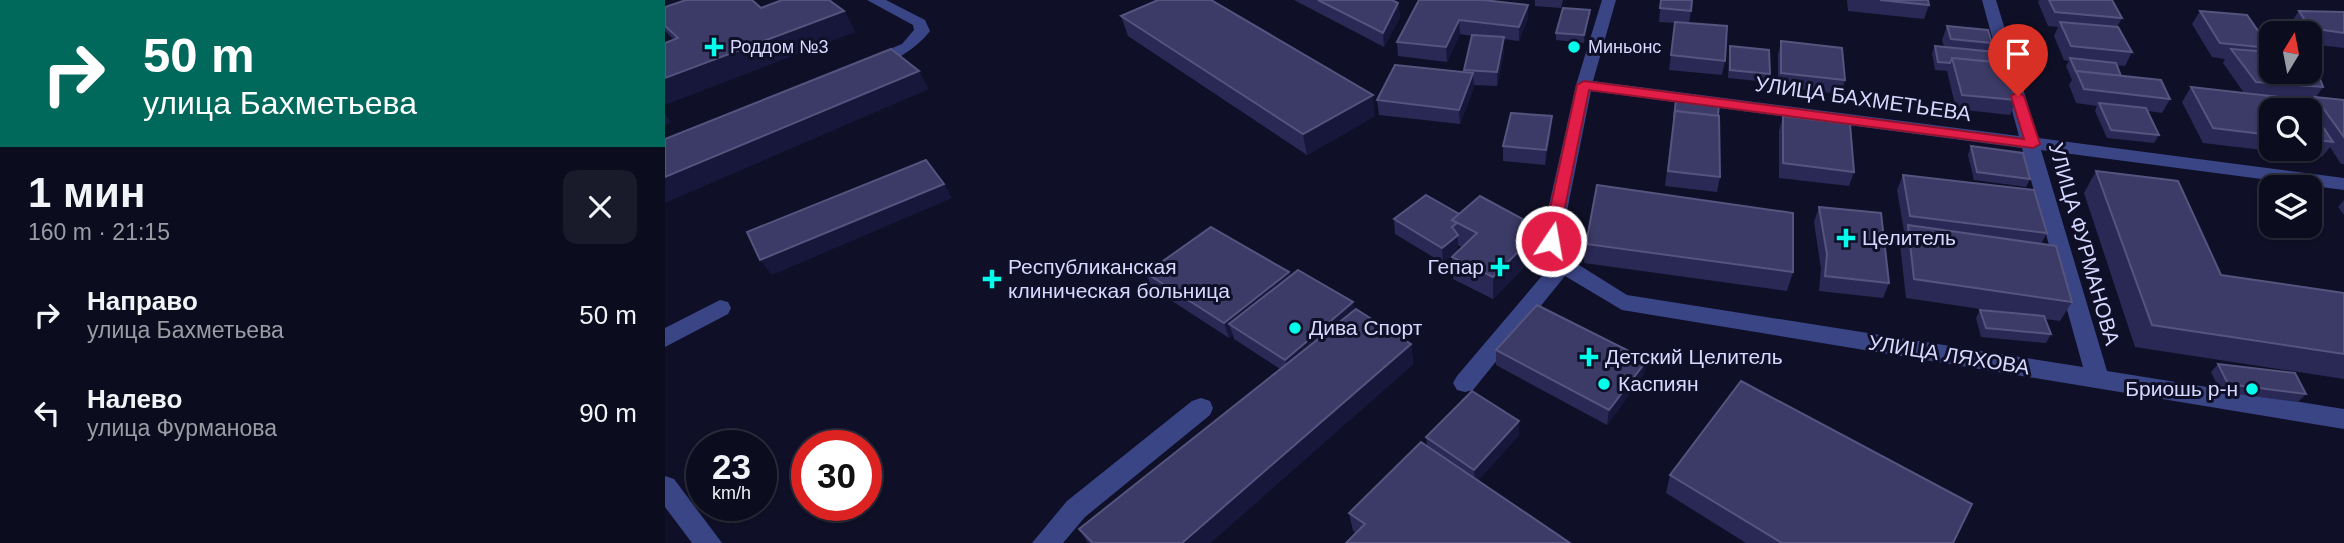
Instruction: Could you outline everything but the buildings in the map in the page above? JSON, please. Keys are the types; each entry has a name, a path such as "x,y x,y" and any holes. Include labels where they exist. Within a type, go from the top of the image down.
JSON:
{"street":[{"path":"857,69 908,47 922,31 920,23 874,0"},
{"path":"1465,383 1563,265 1551,241 1584,85 1609,0"},
{"name":"УЛИЦА ФУРМАНОВА","path":"1989,0 2033,144 2098,380"},
{"name":"УЛИЦА БАХМЕТЬЕВА","path":"1584,85 2344,184"},
{"name":"УЛИЦА ЛЯХОВА","path":"1563,265 1622,302 2344,419"},
{"path":"665,338 720,308"},
{"path":"1047,543 1076,509 1201,408"},
{"path":"665,487 708,543"}],"place":[{"name":"Роддом №3","path":"714,47"},
{"name":"Миньонс","path":"1574,47"},
{"name":"Целитель","path":"1846,238"},
{"name":"Гепар","path":"1500,267"},
{"name":"Республиканская клиническая больница","path":"992,279"},
{"name":"Дива Спорт","path":"1295,328"},
{"name":"Детский Целитель","path":"1589,357"},
{"name":"Каспиян","path":"1604,384"},
{"name":"Бриошь р-н","path":"2252,389"}],"route":[{"path":"1551,241 1584,85 2033,144 2018,96"}]}
